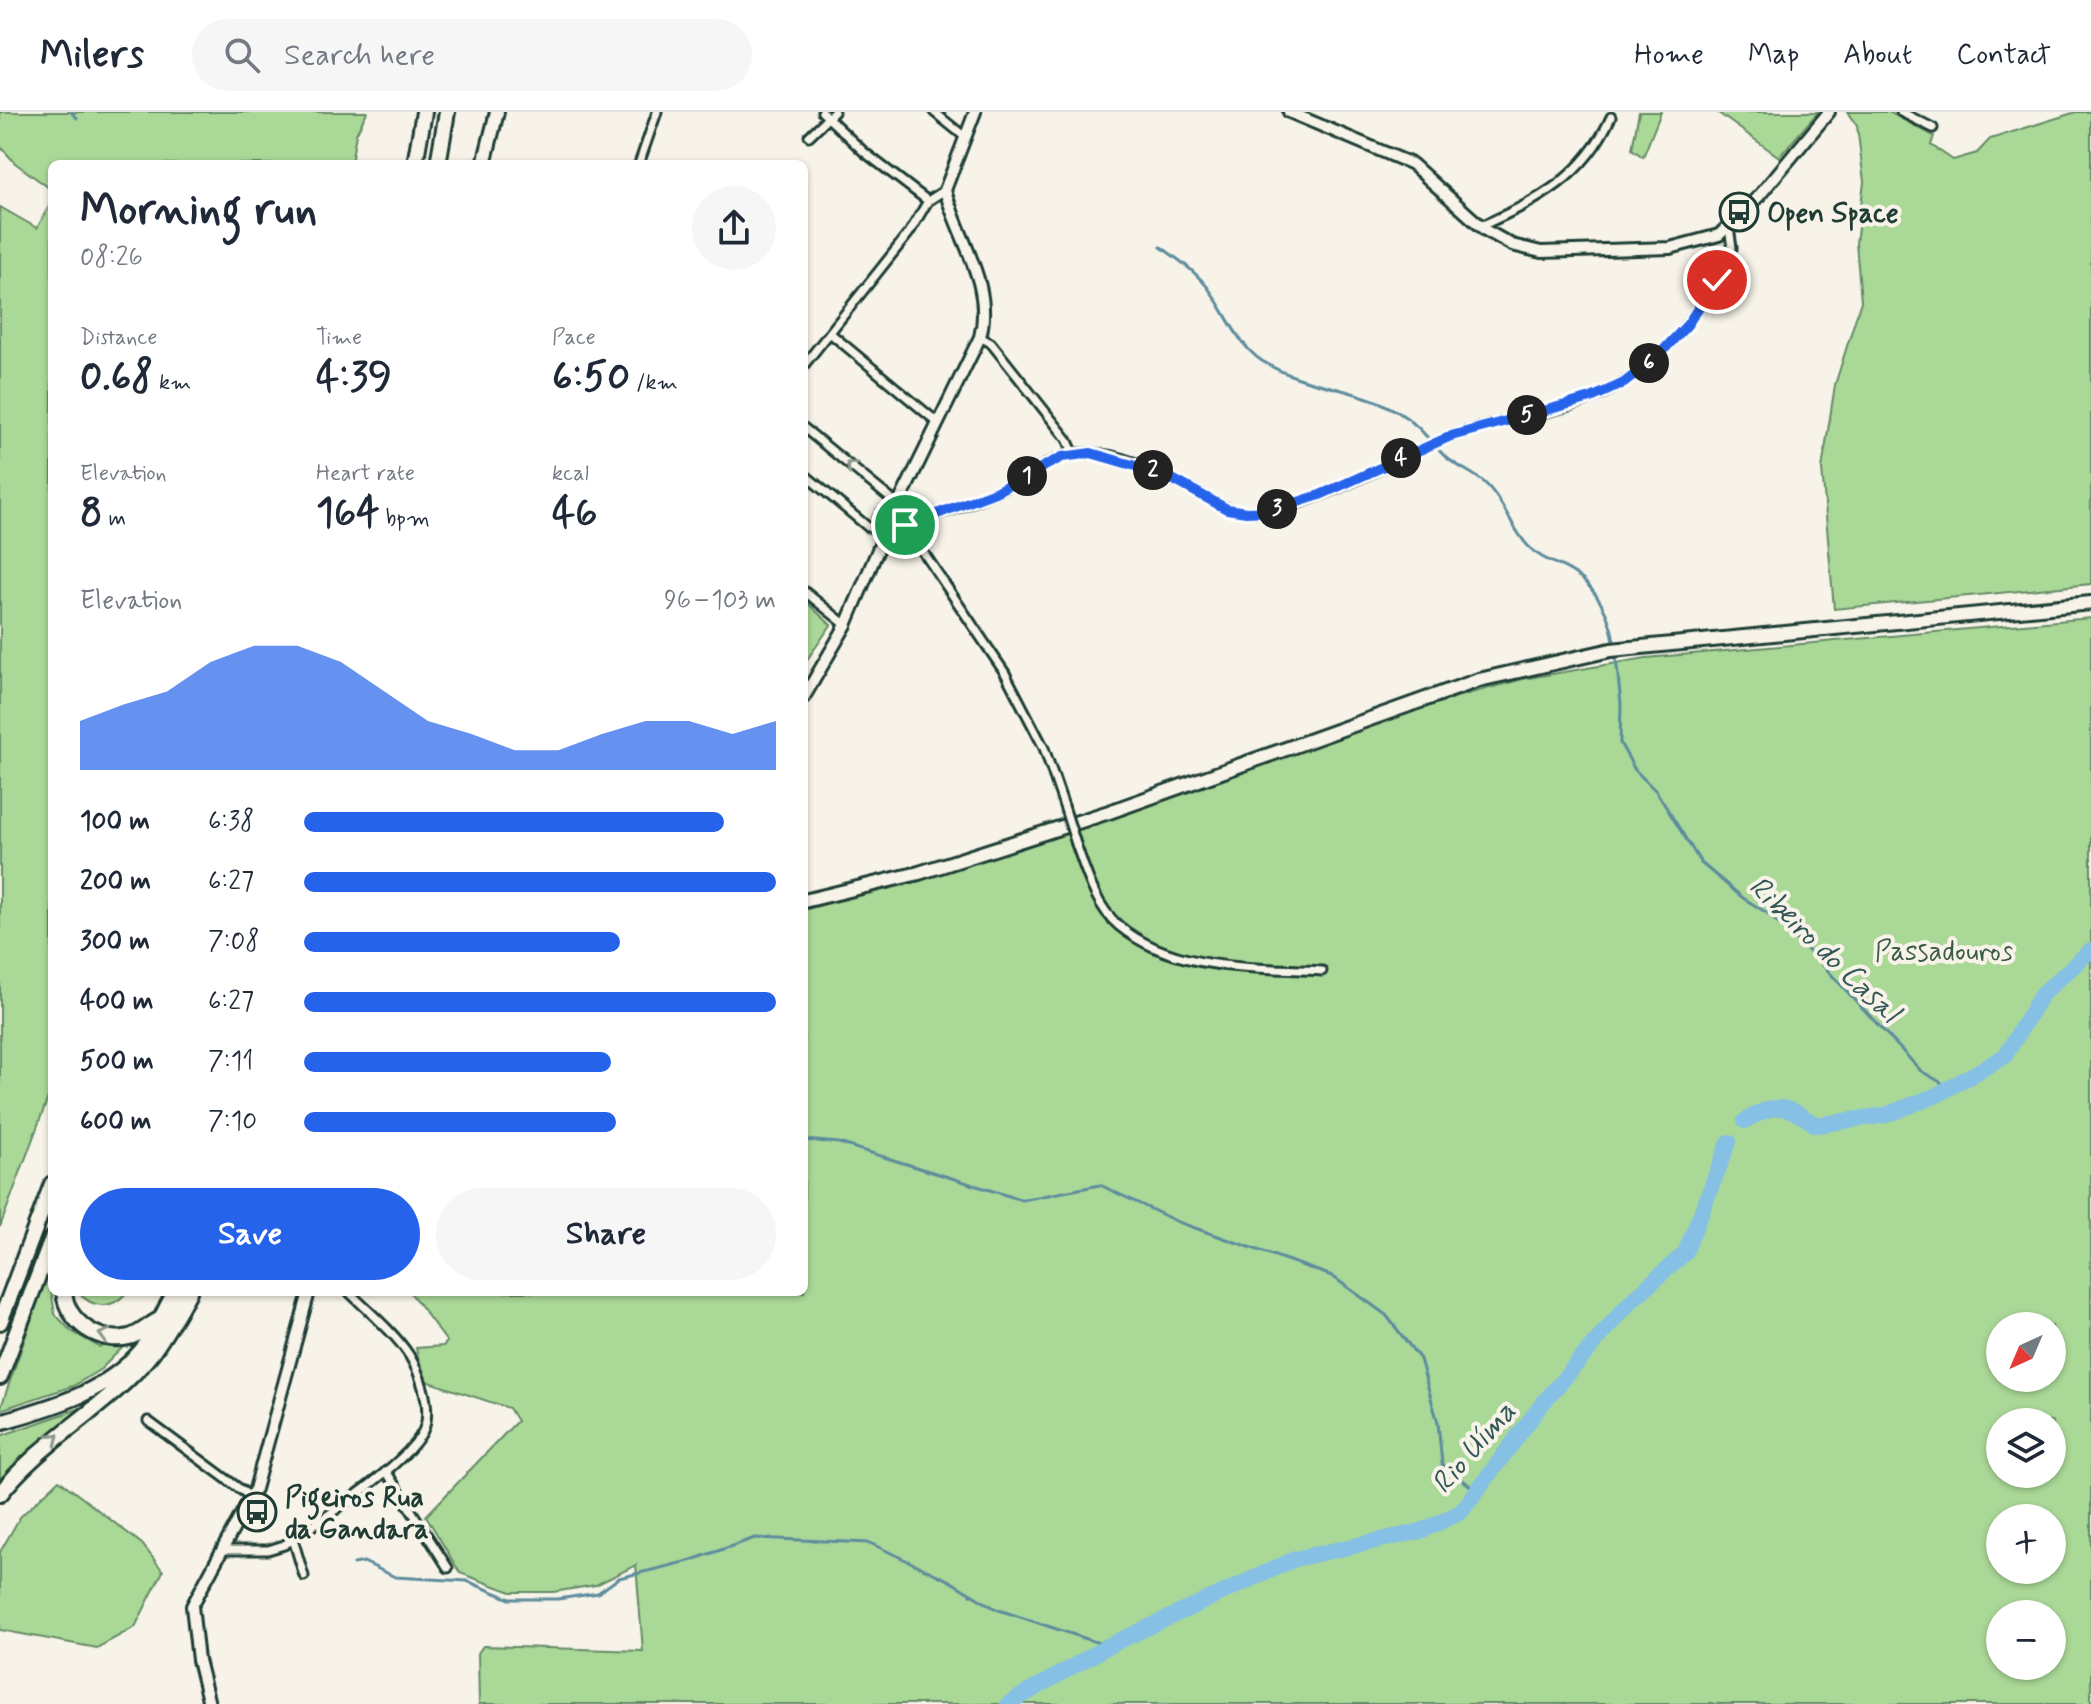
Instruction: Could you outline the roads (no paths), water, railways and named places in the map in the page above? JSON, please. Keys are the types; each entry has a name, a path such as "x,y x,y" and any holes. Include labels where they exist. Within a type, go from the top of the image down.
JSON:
{"highway":[{"path":"416,160 424,112"},
{"path":"439,160 447,112"},
{"path":"0,1322 48,1195"},
{"path":"0,1377 48,1250"},
{"path":"66,1296 73,1315 88,1330 110,1340 133,1337 160,1318"},
{"path":"0,1422 84,1395 105,1382 141,1350 173,1296"},
{"path":"0,1494 44,1446 121,1385 150,1356 187,1296"},
{"path":"0,1430 86,1403 121,1385"}],"main road":[{"path":"485,160 497,112"},
{"path":"808,690 846,625 883,531 879,517 894,509 980,337 986,315 984,294 945,190 975,112"},
{"path":"1289,112 1412,164 1481,226 1512,245 1541,252 1670,248 1697,243 1729,227 1829,112"},
{"path":"883,531 897,534 905,523 894,509"},
{"path":"808,900 948,863 1109,812 1479,680 1543,664 1641,647 2091,603"},
{"path":"209,1704 198,1660 192,1606 196,1593 252,1498 308,1296"}],"street":[{"path":"640,160 657,112"},
{"path":"934,112 965,137"},
{"path":"1901,112 1933,128"},
{"path":"809,136 828,114 928,201"},
{"path":"1481,226 1541,196 1584,164 1611,117"},
{"path":"808,360 909,233 928,201 945,190"},
{"path":"1322,971 1205,963 1167,955 1118,925 1090,884 1044,748 1005,673 905,523 995,492 1074,454 1119,458 1163,474 1227,509 1270,511 1320,495 1451,436 1591,398 1624,383 1657,357 1687,325 1729,258 1732,248 1729,227"},
{"path":"830,333 937,422"},
{"path":"980,337 991,343 1067,439 1074,454"},
{"path":"808,431 891,499 894,509"},
{"path":"808,477 868,527 883,531"},
{"path":"808,594 846,625"},
{"path":"222,1550 268,1550 293,1539 386,1471 416,1442 425,1426 422,1381 408,1354 353,1296"},
{"path":"148,1421 252,1498"},
{"path":"386,1471 448,1568"},
{"path":"293,1539 304,1576"}],"waterway":[{"path":"71,112 77,118"},
{"name":"Ribeiro do Casal","path":"1161,247 1200,279 1240,339 1262,361 1304,380 1370,398 1410,420 1428,438"},
{"name":"Ribeiro do Casal","path":"1438,449 1487,485 1533,551 1569,570 1590,587 1606,613 1614,642"},
{"name":"Ribeiro do Casal","path":"1616,658 1621,704 1620,743 1635,770 1656,791 1701,863 1743,898 1767,913 1816,958 1921,1071 1949,1087"},
{"name":"Rio Uíma","path":"1745,1121 1765,1110 1781,1108 1797,1113 1816,1125 1886,1115 1937,1095 2005,1056 2041,995 2091,950"},
{"path":"808,1140 839,1143 1022,1200 1100,1185 1178,1222 1332,1276 1386,1315 1420,1359 1438,1423 1442,1464 1477,1491"},
{"name":"Rio Uíma","path":"1008,1704 1108,1646 1295,1559 1421,1531 1461,1512 1542,1404 1631,1301 1685,1253 1729,1142"},
{"path":"354,1564 364,1562 395,1577 467,1581 510,1599 558,1599 598,1593 619,1578 689,1561 755,1538 870,1543 948,1580 996,1609 1108,1646"}],"place":[{"name":"Open Space","path":"1739,212"},
{"name":"Pigeiros Rua da Gandara","path":"257,1512"}],"park label":[{"name":"Passadouros","path":"1944,950"}]}
